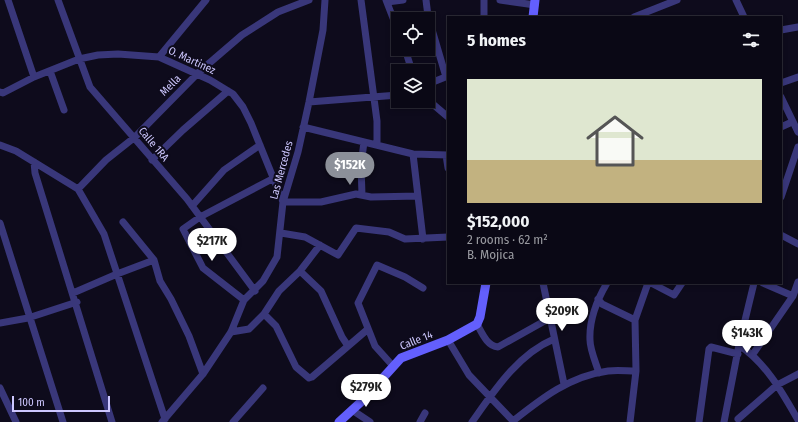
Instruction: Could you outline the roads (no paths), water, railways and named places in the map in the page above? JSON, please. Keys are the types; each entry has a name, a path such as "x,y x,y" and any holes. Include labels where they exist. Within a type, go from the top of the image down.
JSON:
{"street":[{"path":"8,0 34,77"},
{"name":"Calle 1RA","path":"58,0 90,87 135,137 152,160 192,206 255,291"},
{"path":"159,57 198,4 206,0"},
{"name":"Mella","path":"78,189 106,160 135,137 196,74 242,35 278,12 309,0"},
{"name":"Las Mercedes","path":"164,420 203,374 231,332 244,300 255,291 277,257 284,202 309,102 323,30 325,0"},
{"path":"361,0 377,121 377,145"},
{"path":"391,14 386,1 403,0"},
{"path":"426,0 428,16 447,76 435,81"},
{"path":"484,0 484,16"},
{"path":"500,0 535,2 533,16"},
{"path":"736,0 744,16"},
{"path":"637,16 674,1"},
{"path":"782,30 798,27"},
{"name":"O. Martinez","path":"2,92 79,59 98,55 118,54 159,57 196,74 232,94 243,107 284,202"},
{"path":"50,71 64,110"},
{"path":"782,83 798,77"},
{"path":"152,160 183,130 228,91"},
{"path":"309,102 391,96"},
{"path":"782,99 798,132"},
{"path":"435,106 447,115"},
{"path":"782,127 792,122"},
{"path":"303,127 413,154 447,155"},
{"path":"362,196 361,165 364,142"},
{"path":"0,145 16,151 78,189 104,234 164,420"},
{"path":"192,206 224,170 260,145"},
{"path":"782,193 798,147"},
{"path":"413,154 423,239"},
{"path":"34,162 35,172 77,302 112,422"},
{"path":"244,300 203,268 183,229 200,217 274,178"},
{"path":"284,202 321,202 356,194 371,197 418,196"},
{"path":"123,222 154,260 160,281 171,299 189,336 203,374"},
{"path":"0,225 63,422"},
{"path":"281,233 305,237 338,255 356,228 389,232 405,239 447,237"},
{"path":"782,236 798,244"},
{"path":"231,332 249,329 264,314 279,290 300,271 320,245"},
{"path":"73,292 154,260"},
{"path":"393,366 375,346 358,303 377,265 405,276 423,288"},
{"path":"300,271 321,291 348,346"},
{"path":"753,354 794,296 798,282"},
{"path":"486,284 480,317 477,324 493,347 498,347 550,318"},
{"path":"543,284 564,384"},
{"path":"599,373 590,340 592,320 598,299 606,284"},
{"path":"630,422 636,371 635,320 650,284"},
{"path":"652,284 674,295 681,284"},
{"path":"724,422 739,345 754,284"},
{"path":"765,284 794,296"},
{"path":"598,299 602,304 635,320"},
{"path":"0,323 30,318 77,302"},
{"path":"264,314 276,326 296,367 309,378 312,378 368,329"},
{"name":"Calle 14","path":"339,422 401,358 448,340 477,324"},
{"path":"472,422 490,397 522,360 538,346 554,339"},
{"path":"448,340 470,375 514,422 546,395 564,384 609,371 636,371"},
{"path":"739,345 753,354 777,385 798,420"},
{"path":"699,422 709,349 711,348 738,354"},
{"path":"727,407 739,420 777,385 798,374"},
{"path":"0,388 16,422"},
{"path":"237,421 263,388"},
{"path":"352,410 370,422"},
{"path":"420,422 425,413"}]}
